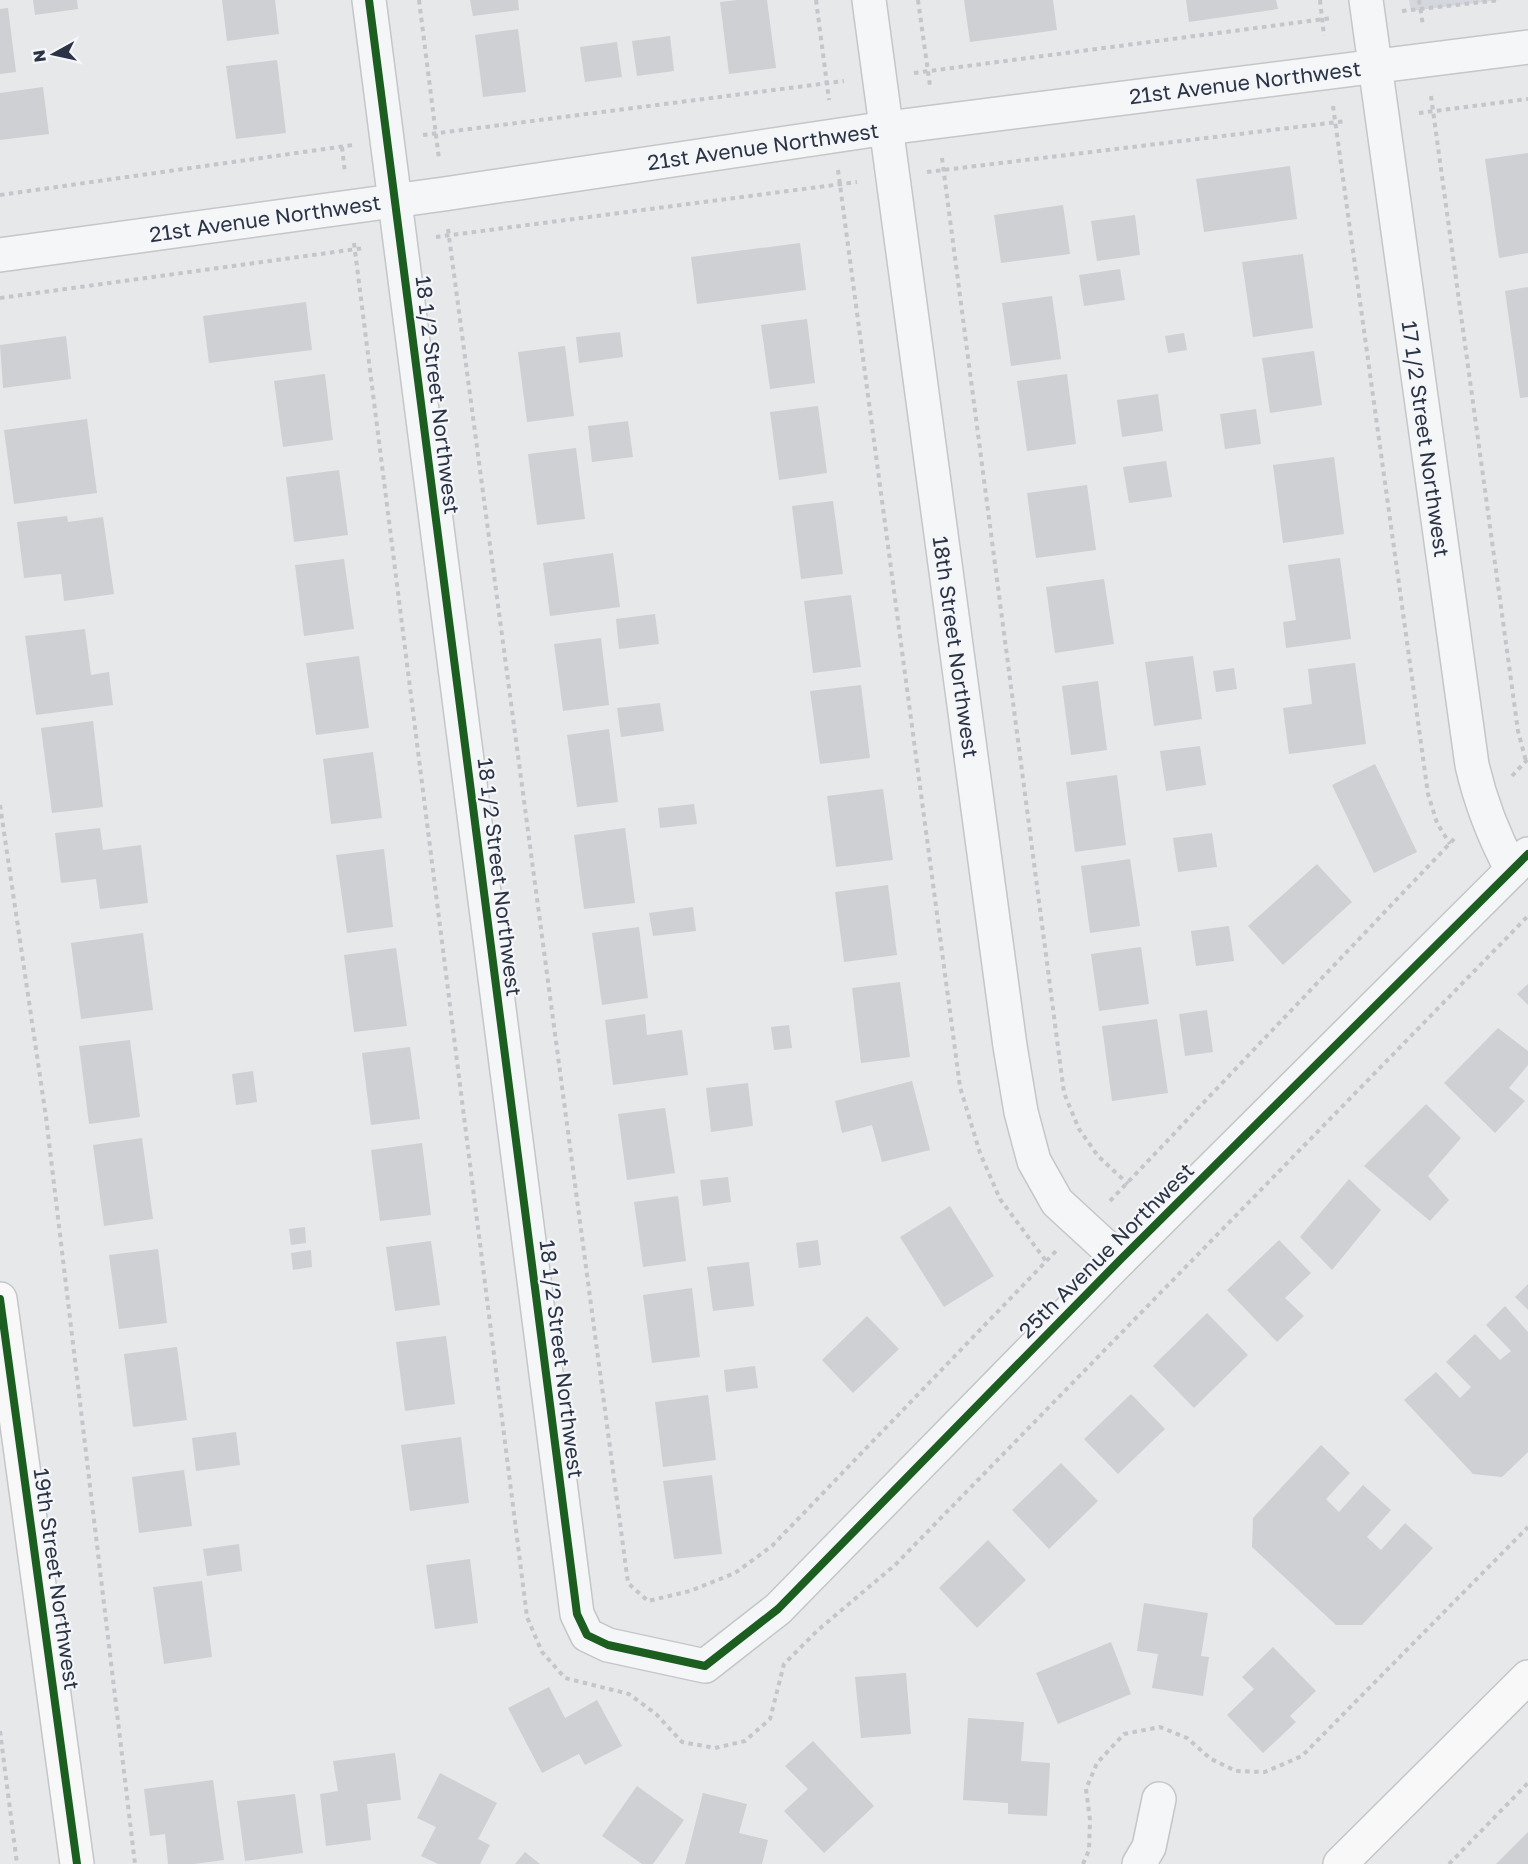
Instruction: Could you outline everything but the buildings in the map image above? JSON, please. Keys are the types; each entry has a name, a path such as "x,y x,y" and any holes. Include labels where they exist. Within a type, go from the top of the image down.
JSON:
{"main road":[{"name":"19th Street Northwest","path":"0,1299 77,1864"},
{"path":"1340,1864 1528,1677"}],"street":[{"name":"18 1/2 Street Northwest","path":"369,0 577,1614 587,1635 608,1645 705,1666"},
{"name":"18th Street Northwest","path":"869,0 1010,1046 1021,1112 1034,1161 1057,1202 1120,1260"},
{"name":"17 1/2 Street Northwest","path":"1366,0 1472,765 1483,808 1520,862"},
{"name":"21st Avenue Northwest","path":"0,255 395,201 887,128 1528,47"},
{"name":"25th Avenue Northwest","path":"705,1666 778,1608 1120,1260 1520,862"},
{"path":"1139,1864 1149,1847 1159,1799"}],"path":[{"path":"419,0 436,133 827,83 816,0"},
{"path":"918,0 927,71 1322,18 1320,0"},
{"path":"1419,0 1421,10 1500,0"},
{"path":"1528,99 1432,111 1518,730 1526,761 1528,759"},
{"path":"1335,123 1428,794 1437,823 1450,844 1128,1184 1098,1156 1079,1129 1064,1093 945,170 1335,123"},
{"path":"0,195 342,147"},
{"path":"840,184 960,1087 980,1153 1000,1199 1046,1261 772,1546 735,1573 690,1592 648,1601 628,1583 449,235 840,184"},
{"path":"0,298 355,250"},
{"path":"0,805 46,1117 135,1864"},
{"path":"715,1748 746,1741 770,1719 784,1665 818,1630 903,1557 1528,916"},
{"path":"1302,1756 1528,1527"},
{"path":"0,1731 17,1864"},
{"path":"1449,1864 1528,1783"}],"shaded area":[{"path":"1409,0 1499,0 1411,11"}],"cycle path":[{"path":"369,0 577,1614 587,1635 608,1645 705,1666 778,1609 1120,1260 1528,854"},
{"path":"0,1299 77,1864"}]}
